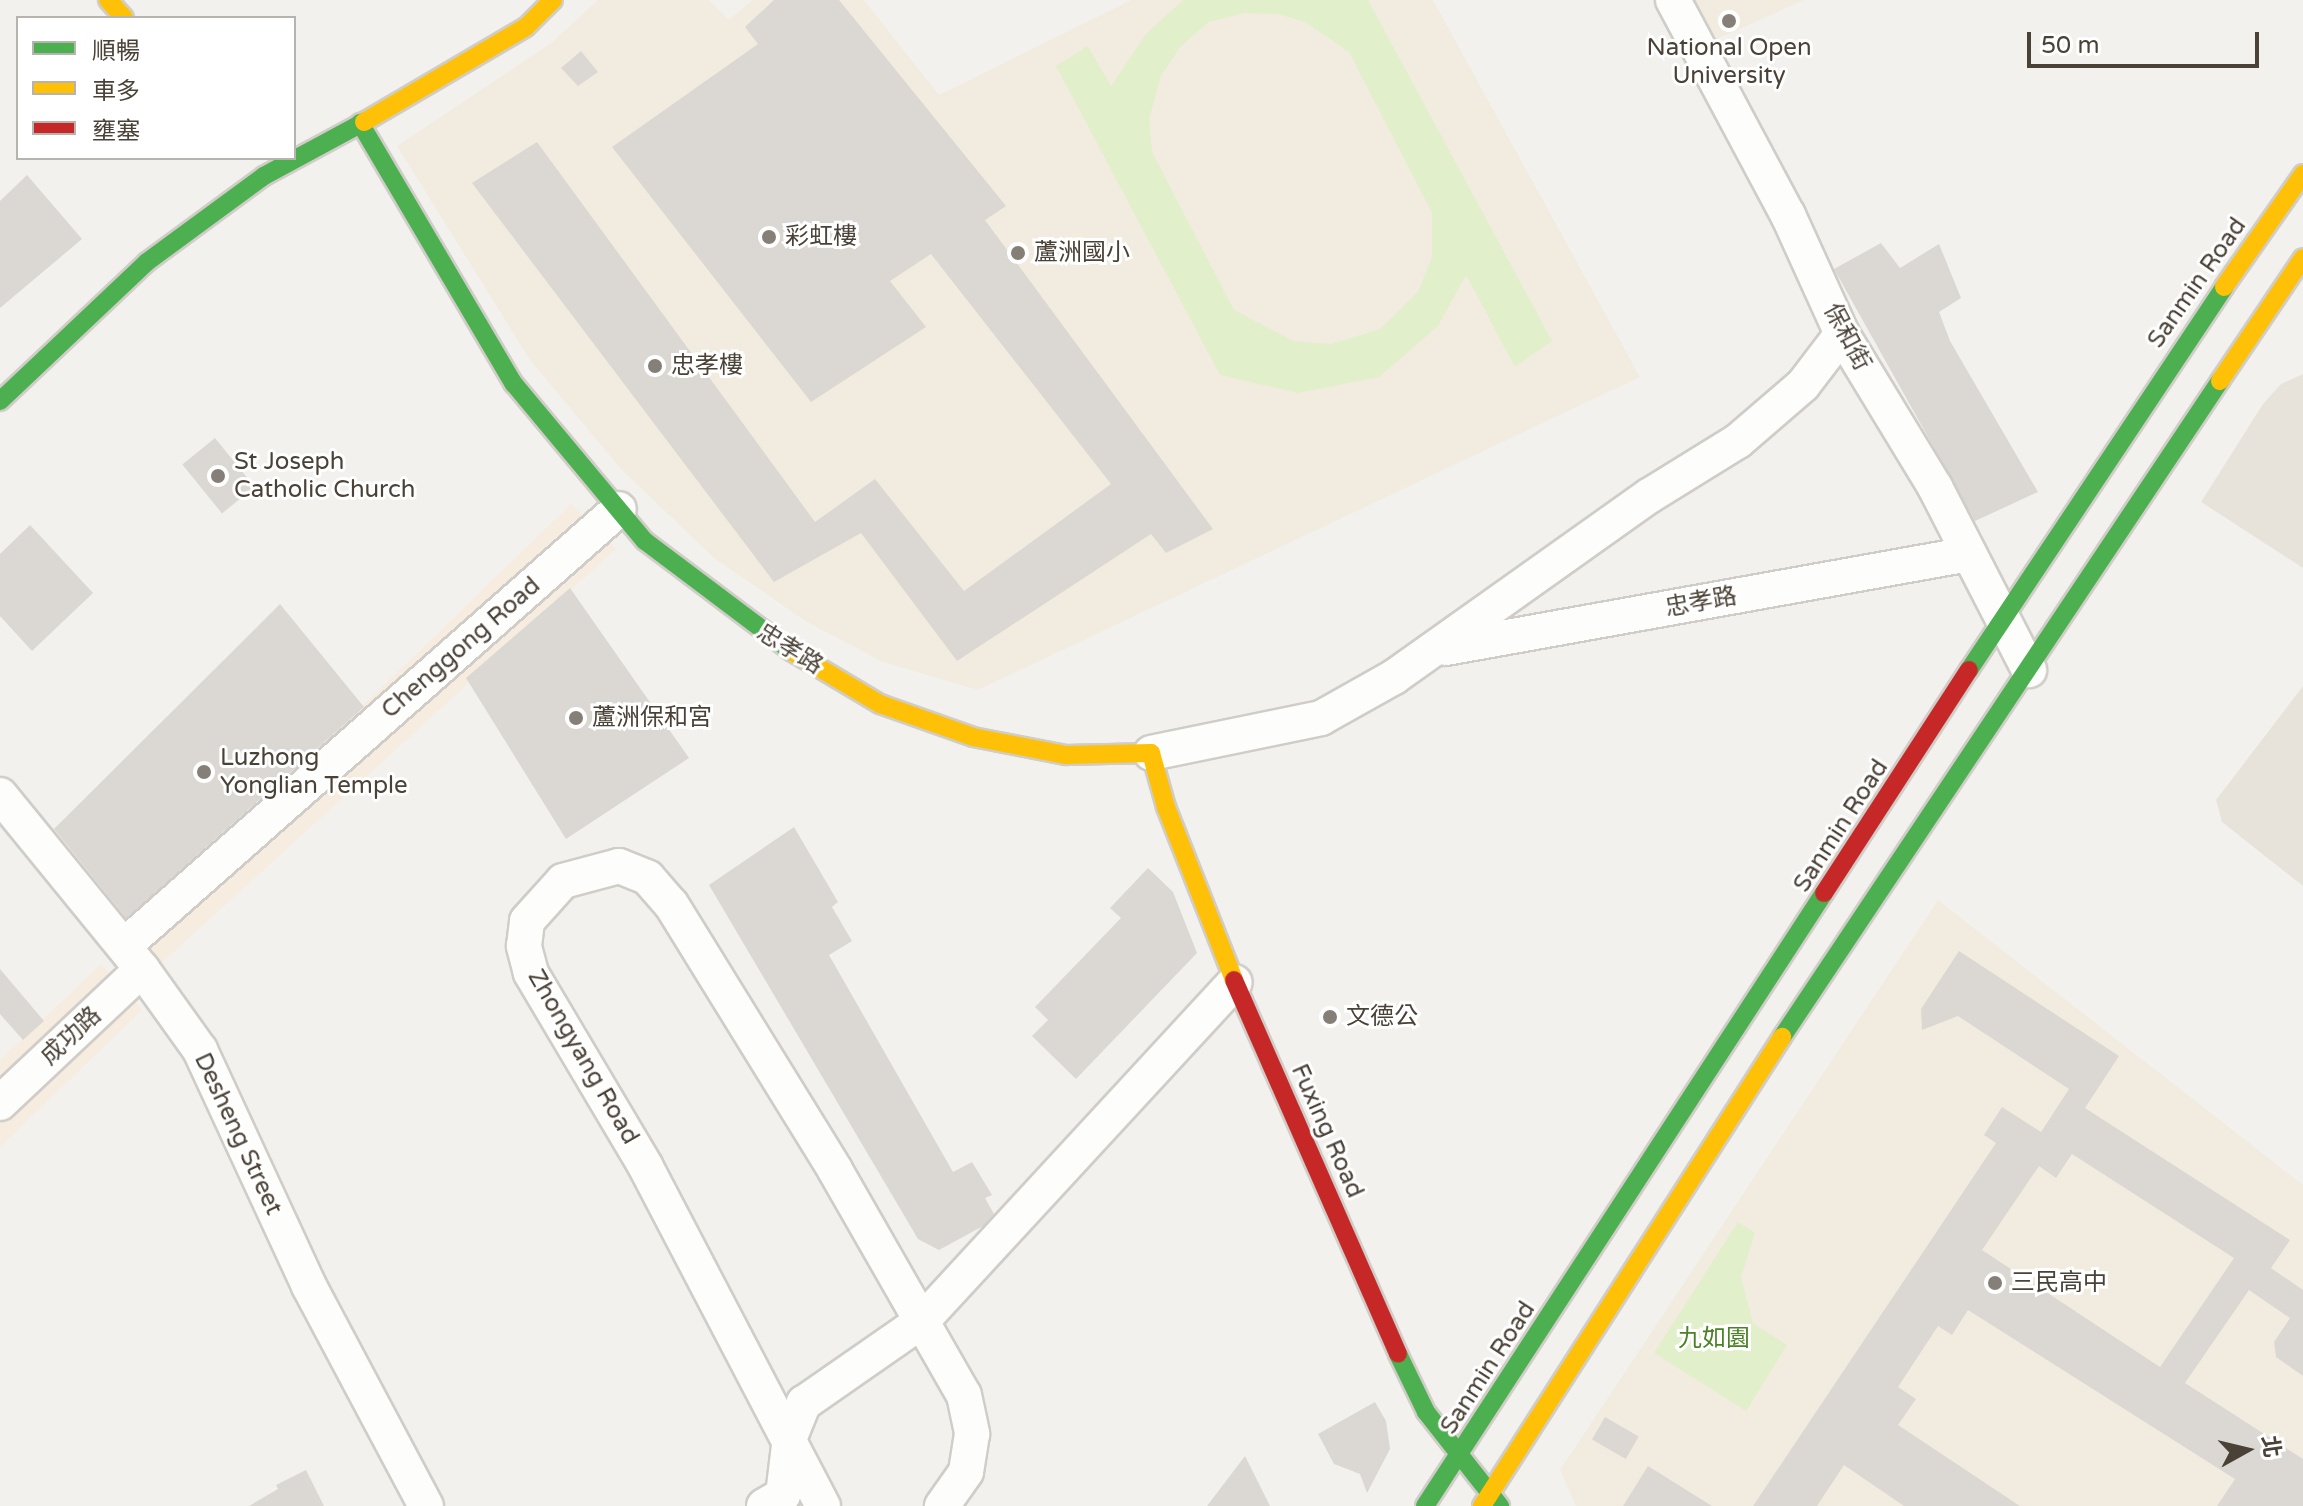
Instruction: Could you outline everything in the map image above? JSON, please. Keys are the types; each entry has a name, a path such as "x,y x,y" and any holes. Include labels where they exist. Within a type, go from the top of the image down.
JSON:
{"main road":[{"path":"108,0 122,16"},
{"path":"296,158 447,77 526,27 553,0"},
{"name":"忠孝路","path":"360,123 514,384 645,541 761,633 880,704 973,737 1066,755 1151,753"},
{"path":"250,160 264,176"},
{"path":"0,401 147,262 264,176 293,160"},
{"name":"Sanmin Road","path":"1425,1506 2124,431 2303,174"},
{"path":"1491,1502 1694,1168 2029,670 2096,561 2303,258"},
{"name":"Fuxing Road","path":"1151,753 1166,807 1235,982 1381,1318 1426,1412 1491,1502"}],"street":[{"name":"保和街","path":"1673,0 1788,215 1842,334 1935,487 2029,670"},
{"name":"忠孝路","path":"1151,753 1321,718 1510,600 1649,496 1738,441 1803,385 1842,334"},
{"name":"Chenggong Road","path":"133,957 619,509"},
{"name":"忠孝路","path":"1432,650 1969,554"},
{"name":"Desheng Street","path":"0,795 133,957 200,1050 309,1286 426,1506"},
{"name":"Zhongyang Road","path":"823,1506 790,1437 646,1167 531,973 524,946 527,921 563,881 619,866 648,878 671,904 964,1395 972,1434 966,1472 942,1506"},
{"name":"成功路","path":"0,1103 133,957"},
{"path":"764,1506 783,1495 790,1437 804,1403 922,1321 1235,982"}],"shaded area":[{"name":"蘆洲國小","path":"598,0 709,0 729,20 752,0 864,0 939,95 1131,0 1433,0 1640,377 978,690 883,662 807,622 714,558 621,469 530,360 397,146 551,43"},
{"name":"National Open University","path":"1689,0 1804,0 1711,42"},
{"path":"2303,374 2303,568 2201,502 2263,404 2281,384"},
{"path":"571,504 616,549 156,968 125,936"},
{"path":"2303,686 2303,886 2222,822 2216,800"},
{"name":"三民高中","path":"1938,900 2303,1185 2303,1506 1576,1506 1560,1470"},
{"path":"101,964 142,1010 0,1147 0,1060"}],"green space":[{"path":"1183,0 1368,0 1552,341 1515,367 1466,275 1438,326 1379,377 1298,393 1220,375 1056,66 1088,46 1111,86 1146,34","holes":["1244,13 1278,14 1305,22 1349,52 1432,213 1432,257 1418,292 1380,329 1331,344 1294,341 1234,310 1152,152 1149,119 1161,76 1181,46 1209,22"]},
{"name":"九如園","path":"1738,1222 1755,1233 1741,1277 1753,1323 1787,1345 1746,1411 1654,1353"}],"building":[{"path":"774,0 839,0 1006,206 985,220 1213,529 1166,553 1151,534 957,661 861,533 774,582 472,183 537,142 815,522 875,479 964,591 1111,484 931,254 890,281 926,327 811,402 612,147 758,44 745,27"},
{"path":"581,51 598,72 578,86 561,68"},
{"path":"27,175 82,239 0,308 0,201"},
{"path":"1881,243 1900,268 1939,244 1961,298 1939,312 1950,341 2038,492 1975,521 1834,269"},
{"name":"St Joseph Catholic Church","path":"215,438 255,487 222,513 182,464"},
{"path":"30,525 93,593 32,651 0,616 0,554"},
{"name":"蘆洲保和宮","path":"570,588 689,758 566,839 466,678"},
{"name":"Luzhong Yonglian Temple","path":"280,604 364,707 126,918 54,829"},
{"path":"794,827 838,902 832,907 852,941 829,955 953,1172 972,1162 992,1195 985,1198 994,1214 983,1226 939,1250 918,1239 709,885"},
{"path":"1148,868 1173,892 1197,953 1076,1079 1032,1036 1048,1020 1035,1007 1121,918 1110,908"},
{"path":"1959,951 2119,1056 2085,1108 2290,1240 2271,1268 2303,1290 2303,1376 2276,1357 2274,1342 2290,1318 2249,1290 2185,1383 2303,1459 2303,1506 2217,1506 2235,1479 1968,1310 1952,1335 1938,1326 1898,1387 1916,1399 1898,1425 2020,1506 1904,1506 1844,1465 1817,1506 1753,1506 1996,1143 1984,1135 2002,1107 2041,1132 2069,1089 1958,1016 1922,1030 1921,1009","holes":["2072,1154 2234,1258 2160,1367 1982,1250 2039,1166 2056,1178"]},
{"path":"0,969 44,1021 23,1040 0,1014"},
{"path":"1375,1402 1386,1421 1390,1449 1367,1493 1360,1474 1334,1464 1318,1434"},
{"path":"1605,1417 1639,1436 1626,1459 1592,1440"},
{"path":"1245,1456 1270,1506 1207,1506"},
{"path":"1648,1466 1712,1506 1623,1506"},
{"path":"306,1470 324,1506 249,1506 278,1489 276,1485"}],"traffic: fast":[{"path":"296,159 364,122"},
{"path":"360,123 514,384 645,541 791,651"},
{"path":"0,401 147,262 264,176 294,160"},
{"path":"1969,670 2224,287"},
{"path":"1782,1037 2220,381"},
{"path":"1425,1506 1824,893"},
{"path":"1398,1354 1426,1412 1500,1506"}],"traffic: slow":[{"path":"108,0 122,16"},
{"path":"364,122 526,27 553,0"},
{"path":"2224,287 2303,174"},
{"path":"2220,381 2303,258"},
{"path":"791,651 880,704 973,737 1066,755 1151,753 1166,807 1234,980"},
{"path":"1482,1506 1782,1037"}],"traffic: jam":[{"path":"1824,893 1969,670"},
{"path":"1234,980 1398,1354"}],"place":[{"name":"National Open University","path":"1729,21"},
{"name":"彩虹樓","path":"769,237"},
{"name":"蘆洲國小","path":"1018,253"},
{"name":"忠孝樓","path":"655,366"},
{"name":"St Joseph Catholic Church","path":"218,476"},
{"name":"蘆洲保和宮","path":"576,718"},
{"name":"Luzhong Yonglian Temple","path":"204,772"},
{"name":"文德公","path":"1330,1017"},
{"name":"三民高中","path":"1995,1283"}]}
